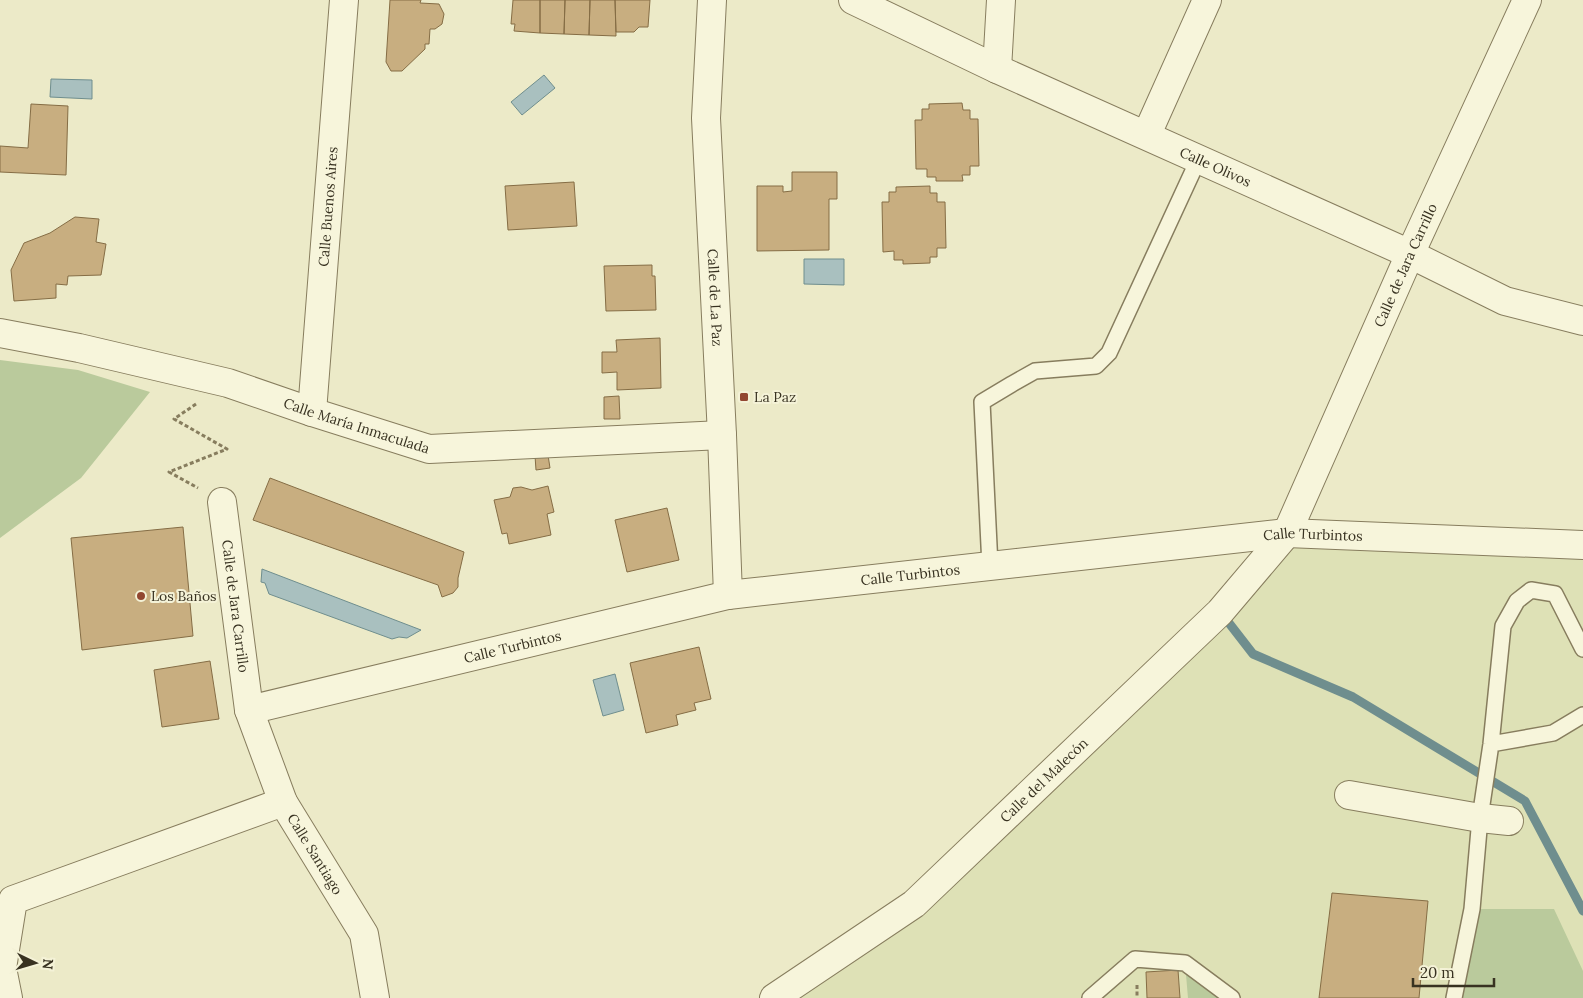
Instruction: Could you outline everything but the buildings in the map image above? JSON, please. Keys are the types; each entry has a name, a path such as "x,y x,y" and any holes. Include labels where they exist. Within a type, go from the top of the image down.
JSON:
{"street":[{"name":"Calle Buenos Aires","path":"312,412 344,0"},
{"name":"Calle de La Paz","path":"712,0 706,118 728,595"},
{"name":"Calle Olivos","path":"853,0 997,69 1146,134 1410,254 1505,301 1583,321"},
{"path":"997,69 1001,0"},
{"path":"1146,134 1207,0"},
{"name":"Calle de Jara Carrillo","path":"1287,533 1410,254 1527,0"},
{"name":"Calle María Inmaculada","path":"0,333 80,348 228,383 429,449 722,435"},
{"name":"Calle de Jara Carrillo","path":"222,502 249,710"},
{"name":"Calle Turbintos","path":"249,710 728,595 1287,533 1583,544"},
{"name":"Calle del Malecón","path":"774,998 914,904 1220,612 1287,533"},
{"name":"Calle Santiago","path":"249,710 283,802 364,934 375,998"},
{"path":"1350,795 1480,818 1509,821"},
{"path":"8,998 2,968 12,900 283,802"}],"lane":[{"path":"990,566 982,402 1035,371 1096,366 1109,354 1199,158"},
{"path":"1454,998 1472,909 1480,818 1491,744 1503,626 1517,601 1531,590 1554,594 1583,649"},
{"path":"1491,744 1553,733 1583,715"},
{"path":"1090,998 1135,959 1185,964 1232,998"}],"path":[{"path":"222,502 169,472 227,449 174,419 228,383"}],"green space":[{"path":"0,360 78,370 150,392 81,478 0,538"},
{"path":"1287,533 1583,550 1583,998 774,998 914,904"},
{"path":"1472,909 1554,909 1583,971 1583,998 1454,998"},
{"path":"1185,963 1232,998 1188,998"}],"water":[{"path":"544,75 555,88 522,115 511,102"},
{"path":"51,79 92,80 92,99 50,97"},
{"path":"804,259 844,259 844,285 804,284"},
{"path":"262,569 421,630 407,638 399,637 392,639 269,594 265,583 261,582"},
{"path":"615,674 624,710 603,716 593,680"}],"waterway":[{"path":"1222,614 1253,654 1353,697 1525,801 1583,911"}],"place":[{"name":"La Paz","path":"744,397"},
{"name":"Los Baños","path":"141,596"}]}
